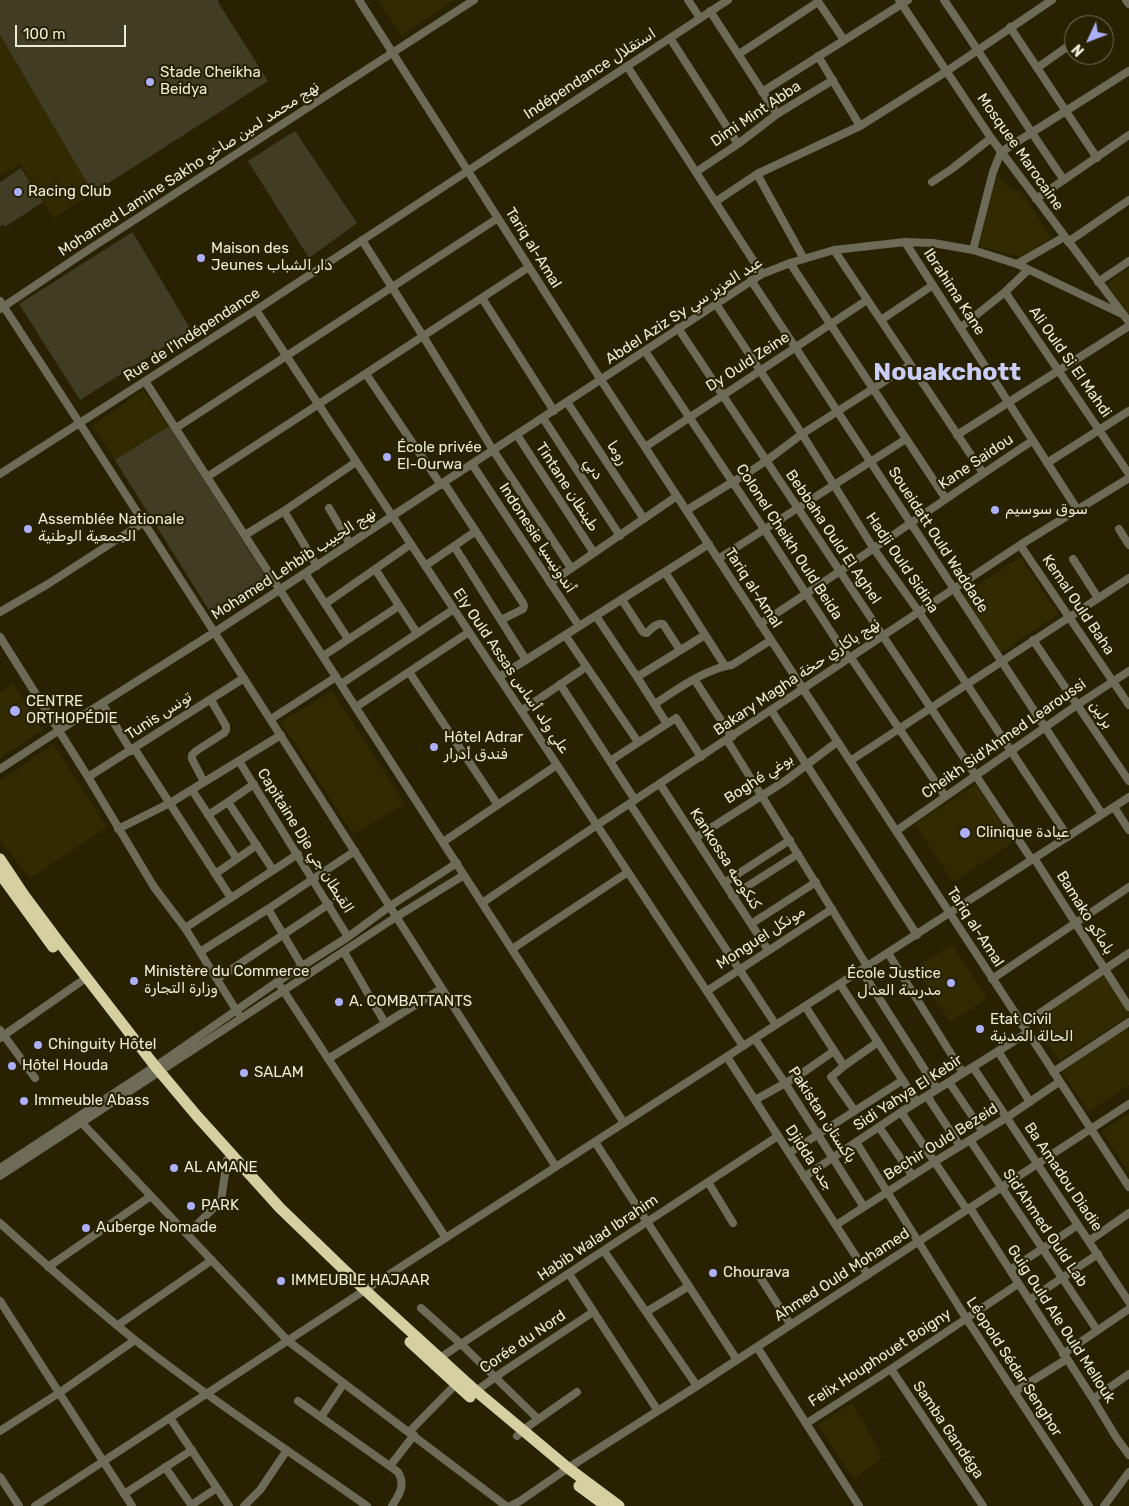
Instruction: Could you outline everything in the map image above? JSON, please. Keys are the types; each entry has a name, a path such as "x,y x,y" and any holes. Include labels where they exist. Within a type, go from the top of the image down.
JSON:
{"highway":[{"path":"0,859 84,980 154,1071 227,1160 275,1212 458,1382 606,1506"},
{"path":"0,874 34,922 84,980"},
{"path":"154,1071 280,1208 362,1292"},
{"path":"565,1470 619,1506"}],"street":[{"name":"Tariq al-Amal","path":"359,0 601,380 1027,1033 1128,1184"},
{"name":"Mohamed Lamine Sakho نهج محمد لمين صاخو","path":"1,305 474,0"},
{"path":"688,0 700,18"},
{"name":"Indépendance استقلال","path":"468,171 728,0"},
{"path":"944,0 1031,134 1064,180"},
{"path":"715,202 757,174 860,126 947,71 1042,3 1052,0"},
{"path":"1126,0 1129,4"},
{"path":"739,54 818,1 844,40"},
{"name":"Dimi Mint Abba","path":"762,92 903,1"},
{"name":"Mosquee Marocaine","path":"903,1 991,138 1129,322"},
{"path":"710,12 777,114"},
{"path":"1010,27 1097,158"},
{"path":"670,38 738,144"},
{"path":"1037,68 1064,49"},
{"path":"818,56 860,126"},
{"path":"627,66 762,274"},
{"path":"973,250 993,172 1001,152 1129,71"},
{"name":"Dimi Mint Abba","path":"696,172 738,144 777,114 832,80"},
{"path":"1036,199 1129,135"},
{"path":"932,182 991,138"},
{"name":"Rue de l'Indépendance","path":"0,474 468,171"},
{"path":"757,174 804,259"},
{"path":"1017,264 1066,239 1129,200"},
{"path":"176,428 498,218"},
{"path":"362,240 493,450 571,568"},
{"name":"Abdel Aziz Sy عبد العزيز سي","path":"601,380 751,280 790,263 834,250 905,242 933,243 973,250 1017,264 1124,315"},
{"name":"Ibrahima Kane","path":"905,242 1077,509"},
{"path":"834,250 983,473"},
{"path":"1098,282 1129,261"},
{"path":"790,263 946,498"},
{"path":"207,477 529,267"},
{"path":"960,328 1028,270"},
{"name":"Soueidatt Ould Waddade","path":"751,280 1102,814"},
{"path":"881,320 933,286"},
{"name":"Ali Ould Si El Mahdi","path":"1004,292 1129,474"},
{"path":"482,298 554,411"},
{"name":"Dy Ould Zeine","path":"645,447 867,300"},
{"name":"Hadji Ould Sidina","path":"716,304 802,434 874,549 919,612 1068,837"},
{"path":"1,305 81,423 556,1167"},
{"name":"Ely Ould Assas علي ولد أساس","path":"256,310 743,1046"},
{"path":"957,435 1129,326"},
{"name":"Bebbaha Ould El Aghel","path":"678,328 882,637 1033,859"},
{"name":"Colonel Cheikh Ould Beida","path":"645,351 844,652 851,658 945,796"},
{"path":"686,510 766,461 802,434 910,365"},
{"path":"366,374 476,531 523,602 523,609 501,620"},
{"name":"Mohamed Lehbib نهج الحبيب","path":"0,769 317,566 601,380"},
{"path":"145,381 624,1123"},
{"name":"روما","path":"567,402 644,519"},
{"path":"1047,463 1129,411"},
{"name":"دبي","path":"543,418 620,536"},
{"name":"Tintane طينطان","path":"518,435 594,553"},
{"path":"718,559 906,439"},
{"name":"Kane Saidou","path":"760,624 1032,441"},
{"path":"245,535 356,462"},
{"name":"Indonesie أندونيسيا","path":"472,464 580,626"},
{"name":"Bakary Magha نهج باكاري حخة","path":"482,903 1020,545 1129,478"},
{"path":"550,583 677,496"},
{"path":"329,508 350,544"},
{"path":"284,511 317,566"},
{"path":"0,612 48,584 144,522"},
{"path":"1118,529 1129,545"},
{"path":"425,566 476,531"},
{"path":"325,604 410,544"},
{"path":"499,678 709,544"},
{"name":"Kemal Ould Baha","path":"1020,545 1129,705"},
{"path":"454,546 526,660"},
{"path":"1073,558 1098,598"},
{"path":"375,569 417,634"},
{"path":"665,572 725,666"},
{"path":"305,573 348,639"},
{"path":"850,761 1129,578"},
{"path":"622,600 644,634 661,623 680,650"},
{"path":"323,656 399,606"},
{"path":"271,719 417,634 454,609"},
{"path":"596,616 667,724"},
{"path":"356,707 469,632"},
{"path":"565,635 638,742"},
{"path":"637,677 705,635"},
{"path":"0,637 154,887 185,928 242,1019"},
{"path":"655,704 694,679 732,665 771,640"},
{"name":"برلين","path":"1033,640 1129,781"},
{"path":"521,711 586,666"},
{"name":"Cheikh Sid'Ahmed Learoussi","path":"896,831 1044,727 1129,671"},
{"path":"409,672 498,805"},
{"name":"Tunis تونس","path":"88,777 244,678"},
{"path":"694,679 760,795 816,882 864,968 937,1089"},
{"path":"560,684 610,761 633,802 738,969 776,1025"},
{"path":"204,782 192,755 226,730 226,726 210,700"},
{"path":"102,703 132,750 170,803 231,898"},
{"path":"771,710 917,934"},
{"path":"610,761 676,718 701,756"},
{"path":"118,829 170,803 281,735"},
{"name":"Boghé بوغي","path":"695,838 785,780 837,742"},
{"name":"Capitaine Dje القبطان جي","path":"239,760 348,936"},
{"path":"443,842 557,764"},
{"path":"208,815 254,784"},
{"name":"Kankossa كنكوصه","path":"660,784 768,950"},
{"path":"192,790 237,859"},
{"path":"36,1506 362,1292 1129,797"},
{"path":"228,802 273,870"},
{"path":"1114,807 1129,830"},
{"path":"724,882 790,840"},
{"path":"215,874 257,845"},
{"path":"200,952 355,851"},
{"path":"185,928 298,854"},
{"path":"732,896 798,854"},
{"name":"Bamako باماكو","path":"1033,859 1129,1007"},
{"path":"0,1176 81,1122 278,982 457,863"},
{"path":"512,949 628,872"},
{"path":"0,1168 154,1071 242,1019 396,917 464,875"},
{"path":"751,924 816,882"},
{"path":"992,979 1129,887"},
{"path":"217,978 329,904"},
{"path":"268,909 302,966"},
{"name":"Monguel مونكل","path":"706,991 832,909"},
{"path":"344,952 385,1023"},
{"path":"888,952 963,1073"},
{"path":"1022,1025 1129,954"},
{"path":"35,1078 1,1035 84,980"},
{"path":"278,982 446,1238"},
{"path":"840,984 918,1102"},
{"path":"328,1059 441,988"},
{"path":"805,1006 844,1066"},
{"path":"1053,1072 1129,1024"},
{"name":"Sidi Yahya El Kebir","path":"804,1177 901,1112 1027,1033"},
{"name":"Pakistan باكستان","path":"755,1038 786,1082 864,1207"},
{"path":"855,1111 831,1076 878,1042"},
{"path":"755,1100 798,1076 834,1051"},
{"path":"998,1051 1030,1102"},
{"name":"Djidda جدة","path":"727,1057 868,1274"},
{"name":"Ba Amadou Diadie","path":"973,1067 1129,1302"},
{"path":"789,1153 903,1080"},
{"path":"950,1082 983,1132"},
{"name":"Bechir Ould Bezeid","path":"836,1225 1060,1082"},
{"path":"927,1096 960,1146"},
{"name":"Ahmed Ould Mohamed","path":"510,1506 518,1504 565,1470 1129,1104"},
{"name":"Guig Ould Ale Ould Mellouk","path":"901,1112 1010,1270 1129,1455"},
{"path":"81,1122 288,1341 506,1506"},
{"path":"879,1127 912,1175"},
{"name":"Habib Walad Ibrahim","path":"435,1361 778,1136"},
{"name":"Sid'Ahmed Ould Lab","path":"970,1140 1097,1330"},
{"path":"595,1142 737,1360"},
{"name":"Léopold Sédar Senghor","path":"856,1142 966,1318 1089,1506"},
{"path":"187,1234 221,1201 227,1160"},
{"path":"708,1182 733,1223"},
{"path":"48,1267 151,1196"},
{"path":"1089,1241 1129,1213"},
{"path":"0,1224 135,1340 207,1394 367,1506"},
{"path":"1010,1270 1078,1225"},
{"path":"604,1251 697,1386"},
{"path":"1029,1300 1098,1254"},
{"path":"118,1325 212,1260"},
{"path":"569,1274 658,1411"},
{"path":"758,1274 791,1325"},
{"name":"Felix Houphouet Boigny","path":"807,1422 891,1369 1018,1284"},
{"path":"646,1312 689,1286"},
{"path":"0,1301 132,1506"},
{"path":"421,1308 538,1419"},
{"path":"1014,1392 1065,1356 1097,1330 1129,1309"},
{"name":"Corée du Nord","path":"473,1394 593,1312"},
{"path":"0,1431 135,1340"},
{"path":"757,1347 807,1422 859,1506"},
{"name":"Samba Gandéga","path":"891,1369 983,1506"},
{"path":"1093,1399 1129,1374"},
{"path":"390,1466 412,1433 458,1382"},
{"path":"321,1417 344,1383"},
{"path":"520,1433 577,1392"},
{"path":"298,1401 398,1472 402,1478 402,1490 392,1506"},
{"path":"170,1418 229,1506"},
{"path":"124,1494 192,1450"},
{"path":"244,1506 260,1490 287,1450"},
{"path":"165,1468 190,1504"},
{"path":"1104,1506 1129,1472"},
{"path":"0,1477 19,1506"},
{"path":"179,1506 190,1504 217,1488"}],"shaded area":[{"path":"0,0 219,0 218,2 268,81 93,193 0,35"},
{"path":"378,0 455,0 401,35"},
{"path":"0,35 93,193 54,218 20,164 0,176"},
{"path":"295,131 357,223 309,258 248,161"},
{"name":"Racing Club","path":"21,168 43,202 5,227 4,224 0,226 0,182"},
{"path":"997,175 1011,191 1021,191 1051,238 1021,257 979,246"},
{"path":"133,233 191,330 80,400 19,304"},
{"path":"1129,268 1129,315 1107,284"},
{"path":"143,390 169,426 115,460 93,426"},
{"path":"169,426 269,582 214,618 115,460"},
{"path":"1020,557 1058,614 1000,653 962,596"},
{"name":"CENTRE ORTHOPÉDIE","path":"13,684 43,730 0,758 0,693"},
{"path":"332,691 405,804 353,834 281,722"},
{"path":"53,744 107,827 30,878 0,840 0,781"},
{"name":"Clinique عيادة","path":"976,784 1014,842 953,882 915,824"},
{"name":"École Justice مدرسة العدل","path":"952,945 987,998 950,1022 915,968"},
{"path":"1103,973 1129,1013 1129,1016 1059,1060 1032,1020"},
{"path":"1126,1027 1129,1032 1129,1085 1089,1112 1061,1071"},
{"path":"1129,1114 1129,1171 1128,1172 1102,1131"},
{"path":"852,1403 883,1457 854,1479 818,1425"}],"place":[{"name":"Stade Cheikha Beidya","path":"150,82"},
{"name":"Racing Club","path":"18,192"},
{"name":"Maison des Jeunes دار الشباب","path":"201,258"},
{"name":"École privée El-Ourwa","path":"387,457"},
{"name":"سوق سوسيم","path":"995,510"},
{"name":"Assemblée Nationale الجمعية الوطنية","path":"28,529"},
{"name":"CENTRE ORTHOPÉDIE","path":"15,711"},
{"name":"Hôtel Adrar فندق أدرار","path":"434,747"},
{"name":"Clinique عيادة","path":"965,833"},
{"name":"Ministère du Commerce وزارة التجارة","path":"134,981"},
{"name":"École Justice مدرسة العدل","path":"951,983"},
{"name":"A. COMBATTANTS","path":"339,1002"},
{"name":"Etat Civil الحالة المدنية","path":"980,1029"},
{"name":"Chinguity Hôtel","path":"38,1045"},
{"name":"Hôtel Houda","path":"12,1066"},
{"name":"SALAM","path":"244,1073"},
{"name":"Immeuble Abass","path":"24,1101"},
{"name":"AL AMANE","path":"174,1168"},
{"name":"PARK","path":"191,1206"},
{"name":"Auberge Nomade","path":"86,1228"},
{"name":"Chourava","path":"713,1273"},
{"name":"IMMEUBLE HAJAAR","path":"281,1281"}],"district":[{"name":"Nouakchott","path":"947,373"}]}
